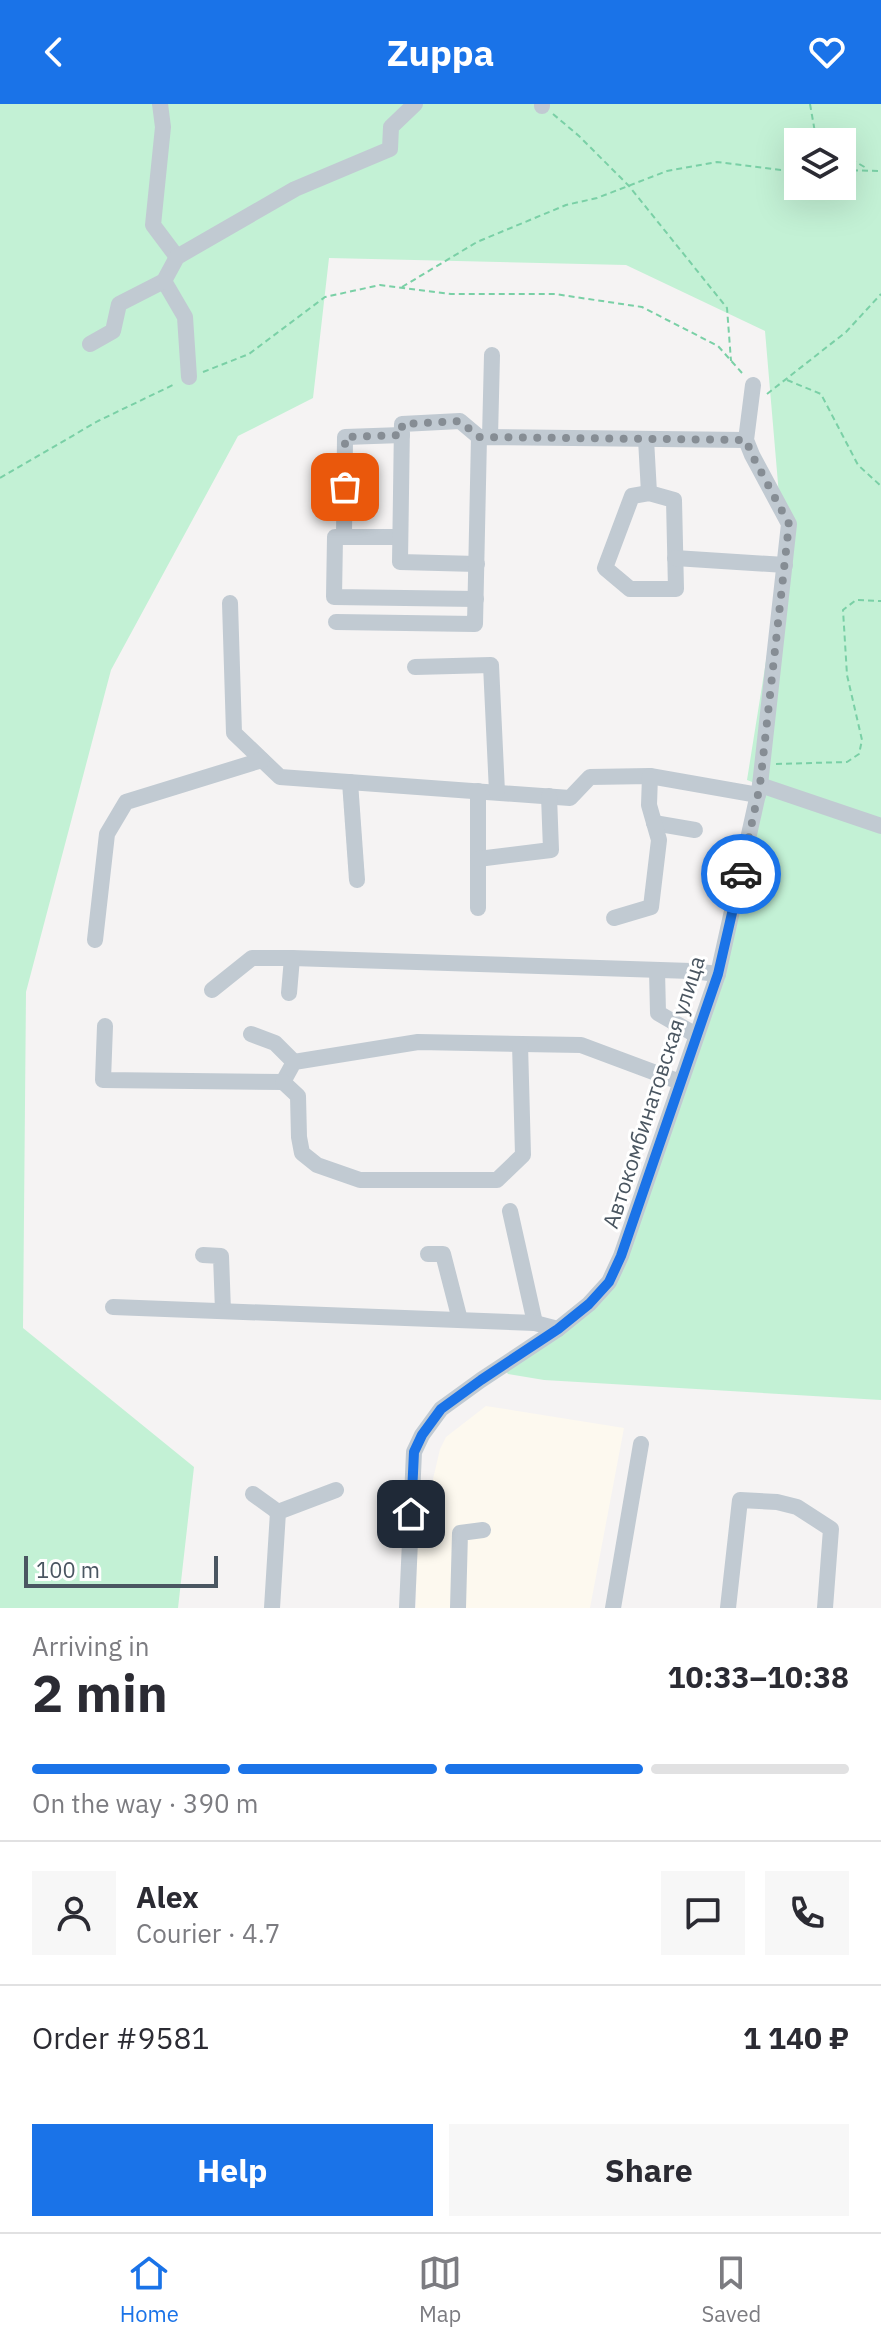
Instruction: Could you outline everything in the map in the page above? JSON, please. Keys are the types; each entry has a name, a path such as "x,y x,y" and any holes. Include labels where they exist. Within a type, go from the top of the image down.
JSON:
{"street":[{"path":"160,104 163,127 153,225 177,257"},
{"path":"90,344 113,331 119,304 164,281 177,257 295,189 390,149 391,127 415,104"},
{"path":"164,281 185,317 189,377"},
{"path":"336,622 475,624 484,437 492,355"},
{"path":"477,564 400,562 402,424 460,421 484,437 746,440 753,385"},
{"path":"344,537 345,437 402,435"},
{"path":"646,439 649,493"},
{"name":"Автокомбинатовская улица","path":"407,1608 414,1452 422,1435 441,1409 558,1329 589,1304 609,1282 621,1256 718,974 759,790 789,524 746,440"},
{"path":"649,493 674,500 675,558 676,589 630,589 605,568 632,496 649,493"},
{"path":"400,537 335,537 334,597 476,599"},
{"path":"675,558 785,565"},
{"path":"230,603 234,733 280,777 570,798 590,777 650,776 759,790 881,826"},
{"path":"415,667 491,665 497,792"},
{"path":"95,940 107,834 126,802 262,760"},
{"path":"614,918 651,907 659,840 649,805 650,776"},
{"path":"350,782 357,880"},
{"path":"478,791 478,908"},
{"path":"478,859 551,850 549,796"},
{"path":"654,823 695,830"},
{"path":"212,990 252,958 718,974"},
{"path":"289,993 292,958"},
{"path":"657,970 658,1013 696,1035"},
{"path":"105,1026 103,1080 283,1082 298,1096 302,1153 317,1165 360,1180 497,1180 523,1155 520,1044"},
{"path":"251,1034 275,1043 294,1062"},
{"path":"294,1062 418,1042 581,1045 680,1082"},
{"path":"283,1082 294,1062"},
{"path":"510,1211 535,1323"},
{"path":"428,1254 443,1254 460,1320"},
{"path":"203,1255 221,1256 223,1311"},
{"path":"113,1307 535,1323 558,1329"},
{"path":"613,1608 641,1444"},
{"path":"278,1512 336,1490"},
{"path":"253,1494 278,1512"},
{"path":"728,1608 740,1500 777,1502 797,1507 831,1529 825,1608"},
{"path":"272,1608 278,1512"},
{"path":"458,1608 460,1533 483,1530"}],"path":[{"path":"810,104 814,128"},
{"path":"542,105 579,136 629,186 727,308 731,361"},
{"path":"401,288 477,242 566,205 597,198 667,171 717,162 784,170"},
{"path":"856,162 869,170"},
{"path":"856,170 881,171"},
{"path":"0,478 98,421 189,377 249,354 325,297 380,285 451,294 555,294 642,307 718,346 753,385"},
{"path":"750,408 846,332 881,294"},
{"path":"786,379 821,394 858,465 881,486"},
{"path":"763,764 847,762 859,754 862,740 847,675 843,610 856,600 881,601"}],"shaded area":[{"path":"486,1406 624,1428 590,1608 416,1608 417,1503 430,1492 440,1449 446,1437"}],"green space":[{"path":"0,104 881,104 881,1400 544,1380 508,1374 502,1366 609,1282 718,974 760,785 747,780 783,542 765,331 626,265 329,258 313,398 238,436 111,670 26,992 23,1328 194,1467 178,1608 0,1608"}],"way so far":[{"path":"345,487 345,437 402,435 402,424 460,421 479,437 746,440 789,524 760,785 741,874"}],"route":[{"path":"411,1514 414,1452 441,1409 558,1329 589,1304 609,1282 621,1256 718,974 741,874"}]}
